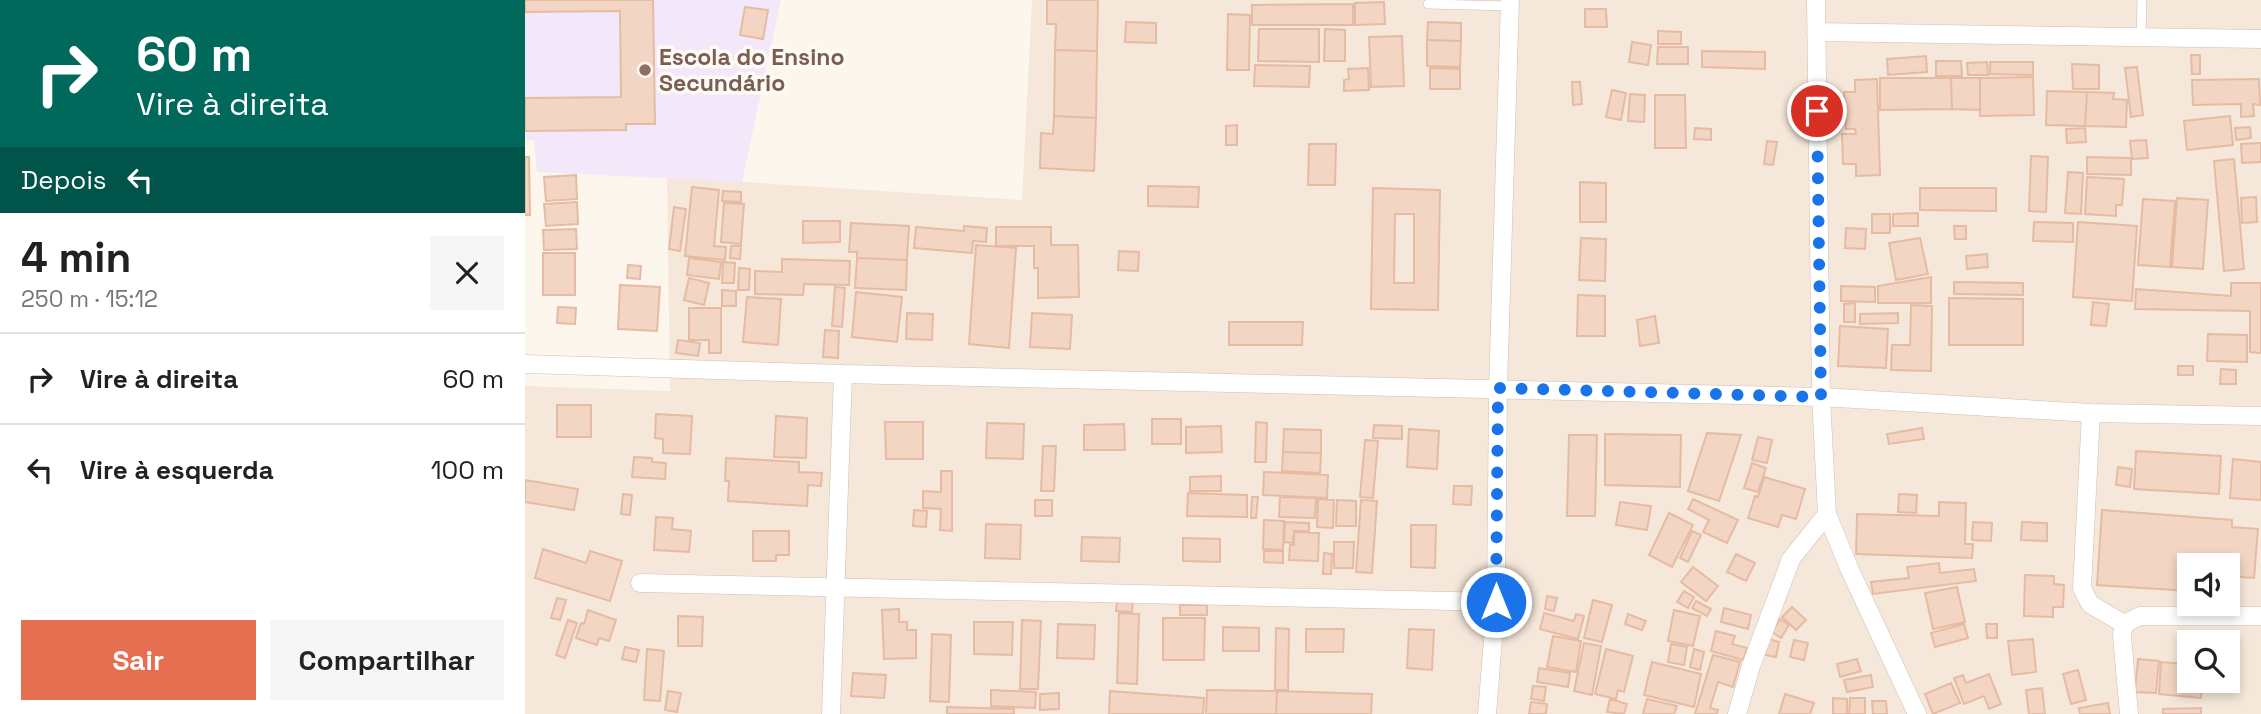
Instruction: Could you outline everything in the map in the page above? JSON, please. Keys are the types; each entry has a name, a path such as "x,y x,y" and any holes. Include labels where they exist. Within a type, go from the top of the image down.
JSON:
{"street":[{"path":"1817,0 1821,397 1827,514 1917,714"},
{"path":"1486,714 1496,602 1498,388 1510,3"},
{"path":"1816,33 2261,39"},
{"path":"525,364 1821,397 2091,413 2261,416"},
{"path":"831,714 843,374"},
{"path":"2091,413 2083,588 2090,604 2125,624"},
{"path":"1737,714 1751,666 1791,559 1827,514"},
{"path":"640,583 1496,602"},
{"path":"2129,714 2122,636 2125,624 2140,616 2261,616"}],"lane":[{"path":"2141,37 2142,0"},
{"path":"1428,4 1510,3"}],"shaded area":[{"name":"Escola do Ensino Secundário","path":"525,0 781,0 742,182 537,172 534,140 525,140"},
{"path":"1032,0 2261,0 2261,714 525,714 525,386 670,391 667,177 1022,200"}],"building":[{"path":"525,0 653,0 655,124 626,124 626,130 525,131 525,98 621,97 620,11 525,12"},
{"path":"1047,0 1098,0 1097,51 1055,50 1056,24 1047,24"},
{"path":"1384,2 1385,24 1355,25 1355,3"},
{"path":"1353,4 1353,25 1252,25 1252,5"},
{"path":"745,7 768,10 763,39 740,35"},
{"path":"1585,9 1606,9 1607,27 1585,27"},
{"path":"1228,14 1250,15 1249,70 1227,70"},
{"path":"1126,22 1156,23 1156,43 1125,42"},
{"path":"1428,22 1461,23 1461,41 1427,40"},
{"path":"1259,29 1319,29 1319,62 1258,61"},
{"path":"1325,29 1345,30 1345,61 1324,61"},
{"path":"1658,31 1681,32 1681,44 1658,44"},
{"path":"1402,36 1404,86 1371,87 1369,37"},
{"path":"1427,40 1461,41 1460,67 1427,66"},
{"path":"1632,42 1651,45 1648,65 1629,62"},
{"path":"1658,47 1688,47 1688,64 1657,64"},
{"path":"1055,50 1097,51 1096,118 1054,116"},
{"path":"1702,51 1765,52 1765,69 1702,67"},
{"path":"2191,55 2200,55 2200,74 2192,74"},
{"path":"1926,56 1927,72 1888,75 1887,59"},
{"path":"1936,61 1961,61 1962,76 1936,76"},
{"path":"1987,62 1988,75 1968,75 1967,63"},
{"path":"1990,62 2033,62 2033,75 1990,74"},
{"path":"2072,64 2099,65 2099,89 2073,89"},
{"path":"1255,65 1310,66 1309,87 1254,86"},
{"path":"2137,67 2143,115 2131,117 2125,68"},
{"path":"1368,68 1369,90 1344,91 1344,80 1349,79 1348,69"},
{"path":"1430,68 1460,69 1460,89 1430,89"},
{"path":"2033,77 2034,115 1980,116 1980,78"},
{"path":"1880,78 1951,78 1952,109 1880,110"},
{"path":"1951,78 1980,78 1980,110 1952,109"},
{"path":"1877,79 1880,175 1856,176 1856,164 1843,164 1842,134 1856,134 1855,129 1846,129 1844,92 1855,92 1855,80"},
{"path":"2259,79 2260,105 2253,104 2254,116 2241,117 2241,104 2193,105 2192,80"},
{"path":"1572,82 1580,82 1582,104 1573,105"},
{"path":"1612,90 1626,93 1621,120 1606,117"},
{"path":"2047,91 2087,92 2085,126 2046,125"},
{"path":"2087,92 2114,93 2113,99 2127,100 2126,127 2085,126"},
{"path":"1630,94 1645,95 1644,122 1628,121"},
{"path":"1655,95 1685,95 1686,148 1655,148"},
{"path":"1054,116 1096,118 1094,171 1040,168 1041,133 1053,134"},
{"path":"2230,116 2233,145 2187,150 2184,121"},
{"path":"1237,125 1237,145 1226,145 1226,126"},
{"path":"2250,127 2251,138 2236,140 2235,128"},
{"path":"1695,128 1711,129 1711,140 1694,139"},
{"path":"2085,128 2086,142 2067,143 2066,129"},
{"path":"2146,140 2148,158 2132,159 2130,141"},
{"path":"1767,141 1777,142 1773,165 1764,164"},
{"path":"2261,143 2261,162 2242,163 2241,144"},
{"path":"1309,144 1336,144 1335,185 1308,185"},
{"path":"2031,156 2048,157 2046,212 2029,211"},
{"path":"525,157 529,157 530,215 525,215"},
{"path":"2087,157 2131,158 2131,175 2087,174"},
{"path":"2234,159 2244,269 2224,271 2214,161"},
{"path":"2068,172 2083,173 2081,214 2065,213"},
{"path":"576,175 577,199 546,201 544,177"},
{"path":"2087,177 2124,179 2122,205 2116,205 2116,216 2085,214"},
{"path":"1580,182 1606,183 1606,222 1580,222"},
{"path":"1148,186 1199,187 1198,207 1148,206"},
{"path":"692,187 719,190 714,246 726,247 725,260 685,256"},
{"path":"1373,188 1440,190 1438,310 1371,309","holes":["1395,214 1414,214 1414,283 1394,283"]},
{"path":"1920,188 1996,188 1996,211 1920,210"},
{"path":"723,191 741,192 741,202 722,201"},
{"path":"2256,197 2257,222 2242,223 2241,198"},
{"path":"2177,198 2208,200 2203,269 2172,267"},
{"path":"2143,199 2175,201 2170,267 2138,265"},
{"path":"577,202 578,224 546,226 544,204"},
{"path":"724,203 744,204 741,244 721,242"},
{"path":"674,207 686,209 680,251 669,249"},
{"path":"1918,213 1918,226 1893,226 1893,214"},
{"path":"1872,214 1890,214 1890,233 1872,233"},
{"path":"803,221 840,221 840,242 803,243"},
{"path":"2034,222 2073,223 2073,242 2033,241"},
{"path":"2078,222 2137,226 2132,301 2073,297"},
{"path":"851,223 909,226 907,260 857,258 857,252 849,252"},
{"path":"964,226 987,228 986,242 973,241 972,253 914,248 916,227 964,231"},
{"path":"1954,226 1966,226 1966,239 1955,239"},
{"path":"996,227 1051,227 1051,245 1078,245 1079,297 1038,298 1038,268 1034,268 1034,246 996,246"},
{"path":"1846,228 1866,229 1865,249 1845,248"},
{"path":"576,229 577,249 544,250 543,230"},
{"path":"1581,238 1606,239 1605,281 1579,280"},
{"path":"1920,238 1928,274 1896,280 1889,243"},
{"path":"976,245 1016,248 1009,348 969,344"},
{"path":"731,246 741,246 740,259 730,258"},
{"path":"1119,251 1139,252 1138,271 1118,270"},
{"path":"543,253 575,253 575,295 543,295"},
{"path":"1987,254 1988,267 1967,269 1966,256"},
{"path":"689,258 721,262 719,279 687,275"},
{"path":"857,258 907,260 906,290 855,288"},
{"path":"782,259 850,261 849,285 804,284 803,295 755,294 755,271 782,272"},
{"path":"723,262 735,263 734,283 722,283"},
{"path":"628,265 641,266 640,279 627,278"},
{"path":"739,268 750,269 749,290 738,290"},
{"path":"1931,277 1931,303 1878,303 1878,286"},
{"path":"689,278 709,283 704,305 684,300"},
{"path":"1954,282 2023,283 2023,295 1954,294"},
{"path":"2231,283 2261,283 2261,353 2250,352 2250,311 2135,309 2136,289 2231,296"},
{"path":"620,285 660,287 657,331 618,329"},
{"path":"1841,286 1875,287 1875,302 1841,301"},
{"path":"835,287 845,288 842,327 832,326"},
{"path":"722,290 736,291 736,306 722,306"},
{"path":"856,292 902,297 897,342 852,337"},
{"path":"1578,295 1605,296 1605,336 1577,336"},
{"path":"747,297 781,299 778,345 743,342"},
{"path":"1949,298 2023,299 2023,345 1949,345"},
{"path":"2093,302 2109,304 2106,326 2091,325"},
{"path":"1855,303 1855,322 1844,322 1844,304"},
{"path":"1911,305 1932,306 1931,371 1891,370 1892,345 1910,345"},
{"path":"558,307 576,308 575,324 557,323"},
{"path":"689,308 721,308 721,353 709,353 709,340 689,340"},
{"path":"907,313 933,314 932,340 906,339"},
{"path":"1032,313 1072,315 1070,349 1030,347"},
{"path":"1898,313 1898,323 1860,324 1860,314"},
{"path":"1655,316 1659,343 1640,346 1637,320"},
{"path":"1229,322 1303,322 1302,345 1229,345"},
{"path":"1840,326 1888,329 1886,368 1838,366"},
{"path":"825,330 839,331 838,358 823,357"},
{"path":"2208,334 2247,335 2247,362 2207,361"},
{"path":"678,340 700,343 698,356 676,353"},
{"path":"2178,366 2193,366 2193,375 2178,375"},
{"path":"2221,369 2236,370 2236,384 2220,384"},
{"path":"557,405 591,405 591,437 557,437"},
{"path":"656,414 692,416 690,454 663,453 663,439 655,438"},
{"path":"776,416 807,418 806,458 774,457"},
{"path":"1152,419 1181,419 1181,444 1152,444"},
{"path":"885,422 923,422 923,459 886,459"},
{"path":"1256,422 1267,423 1266,462 1255,462"},
{"path":"987,423 1024,424 1023,459 986,458"},
{"path":"1124,424 1125,450 1084,450 1084,425"},
{"path":"1374,425 1402,426 1402,439 1373,438"},
{"path":"1221,426 1222,452 1186,453 1186,427"},
{"path":"1922,428 1924,439 1889,444 1887,434"},
{"path":"1284,429 1321,430 1321,453 1283,452"},
{"path":"1409,429 1439,431 1437,469 1407,467"},
{"path":"1707,433 1741,435 1719,501 1688,491"},
{"path":"1605,434 1681,435 1680,487 1605,485"},
{"path":"1569,435 1597,435 1595,516 1567,516"},
{"path":"1758,437 1772,440 1767,463 1752,460"},
{"path":"1365,440 1378,441 1373,498 1360,497"},
{"path":"1043,446 1056,446 1054,491 1041,491"},
{"path":"2136,451 2221,456 2219,494 2134,489"},
{"path":"1283,452 1321,453 1320,473 1282,471"},
{"path":"634,457 652,458 652,462 666,463 665,479 632,477"},
{"path":"726,458 799,462 799,472 822,473 821,486 808,485 807,506 728,501"},
{"path":"2233,459 2261,462 2261,500 2230,498"},
{"path":"1752,463 1766,468 1758,492 1744,488"},
{"path":"2118,467 2132,469 2130,487 2116,485"},
{"path":"941,471 952,471 952,531 940,530 941,509 923,508 923,491 941,492"},
{"path":"1264,472 1328,475 1327,498 1263,495"},
{"path":"1221,476 1221,491 1190,491 1190,477"},
{"path":"1764,477 1805,489 1796,519 1782,515 1778,527 1748,518"},
{"path":"525,480 578,489 574,510 525,502"},
{"path":"1454,486 1472,486 1471,505 1453,504"},
{"path":"1188,493 1247,495 1247,517 1187,516"},
{"path":"623,494 632,495 630,515 621,514"},
{"path":"1899,494 1917,495 1916,513 1898,512"},
{"path":"1252,497 1258,497 1256,518 1251,518"},
{"path":"1280,497 1316,498 1315,518 1279,517"},
{"path":"1318,499 1334,500 1333,528 1317,527"},
{"path":"1693,499 1738,520 1727,543 1703,532 1709,520 1688,509"},
{"path":"1035,500 1052,500 1052,516 1035,516"},
{"path":"1337,500 1356,501 1356,526 1336,526"},
{"path":"1361,500 1377,501 1372,573 1356,572"},
{"path":"1620,502 1651,506 1647,530 1616,525"},
{"path":"1939,502 1966,503 1965,544 1973,544 1972,558 1856,554 1857,514 1939,516"},
{"path":"914,510 927,511 926,527 913,526"},
{"path":"2102,510 2232,520 2232,527 2258,529 2254,578 2240,577 2240,553 2177,553 2177,590 2097,585"},
{"path":"1669,513 1693,525 1672,567 1649,555"},
{"path":"656,517 673,518 672,529 691,531 689,552 654,550"},
{"path":"1264,520 1284,521 1283,550 1263,549"},
{"path":"1285,522 1309,523 1309,531 1294,531 1293,543 1284,542"},
{"path":"1973,522 1992,523 1991,541 1972,540"},
{"path":"2022,522 2047,523 2047,541 2021,540"},
{"path":"986,524 1021,525 1020,559 985,558"},
{"path":"1411,525 1436,525 1435,568 1411,567"},
{"path":"753,531 789,531 789,555 776,555 776,561 753,561"},
{"path":"1692,531 1701,535 1688,562 1680,558"},
{"path":"1294,532 1319,533 1318,561 1289,560 1290,545 1294,545"},
{"path":"1082,537 1120,538 1119,562 1081,561"},
{"path":"1183,538 1220,539 1220,562 1183,561"},
{"path":"1334,542 1354,542 1353,568 1334,568"},
{"path":"543,549 586,563 590,551 622,561 610,601 535,578"},
{"path":"1264,551 1283,551 1283,563 1264,562"},
{"path":"1324,553 1332,554 1331,574 1323,574"},
{"path":"1736,554 1755,563 1746,581 1727,572"},
{"path":"1939,563 1940,573 1974,569 1976,581 1873,594 1871,582 1909,578 1907,567"},
{"path":"1693,567 1718,586 1706,601 1681,582"},
{"path":"2025,575 2054,576 2054,584 2064,585 2063,607 2053,607 2053,617 2024,616"},
{"path":"1957,587 1965,622 1933,629 1925,593"},
{"path":"1684,591 1694,597 1688,608 1677,602"},
{"path":"1547,596 1557,598 1554,611 1545,609"},
{"path":"557,598 566,600 560,620 551,618"},
{"path":"1593,600 1612,605 1602,642 1584,638"},
{"path":"1117,601 1133,602 1132,612 1116,611"},
{"path":"1696,601 1711,609 1707,616 1692,608"},
{"path":"1180,605 1207,605 1207,615 1180,615"},
{"path":"1792,607 1806,620 1796,630 1782,617"},
{"path":"1724,608 1751,615 1748,629 1721,622"},
{"path":"899,609 899,622 907,622 907,630 916,630 916,658 884,659 882,610"},
{"path":"588,610 616,620 609,641 599,638 597,645 576,638"},
{"path":"1674,610 1700,616 1693,646 1668,641"},
{"path":"1119,613 1139,614 1137,684 1117,683"},
{"path":"1544,613 1574,621 1576,614 1584,616 1578,639 1540,629"},
{"path":"1628,614 1646,621 1642,630 1625,624"},
{"path":"678,616 703,617 702,646 678,646"},
{"path":"1163,618 1205,618 1204,660 1163,660"},
{"path":"1780,619 1789,625 1781,638 1772,632"},
{"path":"568,620 577,623 565,658 556,655"},
{"path":"1022,620 1041,621 1038,689 1020,689"},
{"path":"974,622 1013,622 1012,655 974,654"},
{"path":"1058,624 1095,625 1094,659 1057,658"},
{"path":"1964,624 1968,638 1935,647 1931,633"},
{"path":"1986,624 1997,624 1997,638 1987,638"},
{"path":"1223,627 1259,628 1259,651 1223,651"},
{"path":"1276,628 1289,629 1288,690 1275,690"},
{"path":"1306,629 1344,629 1343,652 1306,652"},
{"path":"1409,629 1434,630 1432,670 1407,668"},
{"path":"1716,631 1735,636 1732,644 1747,648 1743,660 1711,651"},
{"path":"932,634 951,635 949,702 930,701"},
{"path":"1553,636 1581,641 1576,672 1547,667"},
{"path":"1769,639 1779,642 1776,657 1765,655"},
{"path":"2033,639 2036,672 2012,675 2008,641"},
{"path":"1794,640 1808,643 1804,660 1790,657"},
{"path":"1584,643 1601,646 1592,695 1574,691"},
{"path":"1671,644 1687,647 1684,665 1668,662"},
{"path":"625,647 639,650 636,662 622,659"},
{"path":"647,649 664,651 660,701 644,700"},
{"path":"1606,649 1633,656 1624,692 1618,690 1616,699 1595,694"},
{"path":"1694,649 1704,652 1700,670 1690,667"},
{"path":"1713,655 1740,662 1733,687 1718,682 1710,708 1718,710 1717,714 1695,714"},
{"path":"1857,659 1861,671 1840,677 1837,664"},
{"path":"2138,659 2159,661 2156,693 2135,692"},
{"path":"1652,662 1701,674 1694,707 1644,695"},
{"path":"2161,662 2177,663 2177,693 2201,693 2201,698 2159,694"},
{"path":"1539,668 1570,673 1568,687 1537,682"},
{"path":"2078,670 2086,700 2071,704 2063,674"},
{"path":"853,673 886,675 884,698 851,696"},
{"path":"1989,674 2001,704 1989,709 1984,696 1964,704 1954,678 1963,675 1966,683"},
{"path":"1871,675 1873,687 1847,692 1844,680"},
{"path":"1951,683 1960,703 1933,714 1925,694"},
{"path":"1533,686 1546,687 1544,701 1531,699"},
{"path":"2042,688 2045,714 2029,714 2026,690"},
{"path":"991,690 1036,692 1035,708 991,706"},
{"path":"1207,690 1277,691 1276,714 1206,714"},
{"path":"668,691 681,693 677,712 665,710"},
{"path":"1110,691 1204,698 1203,714 1109,714"},
{"path":"1277,691 1372,694 1371,714 1276,714"},
{"path":"1059,693 1059,709 1040,710 1040,694"},
{"path":"1785,694 1814,703 1810,714 1779,714"},
{"path":"1833,698 1847,699 1847,714 1833,714"},
{"path":"1850,698 1865,698 1865,714 1849,714"},
{"path":"1610,699 1627,704 1624,714 1607,712"},
{"path":"1647,699 1677,706 1674,714 1643,714"},
{"path":"1872,701 1886,701 1887,714 1873,714"},
{"path":"1531,702 1547,704 1546,714 1529,714"},
{"path":"2108,703 2110,714 2080,714 2079,708"},
{"path":"947,707 1014,709 1014,714 947,714"},
{"path":"2201,708 2201,714 2163,714 2163,709"}],"place":[{"name":"Escola do Ensino Secundário","path":"645,70"}],"route":[{"path":"1496,602 1498,388 1821,397 1817,111"}]}
